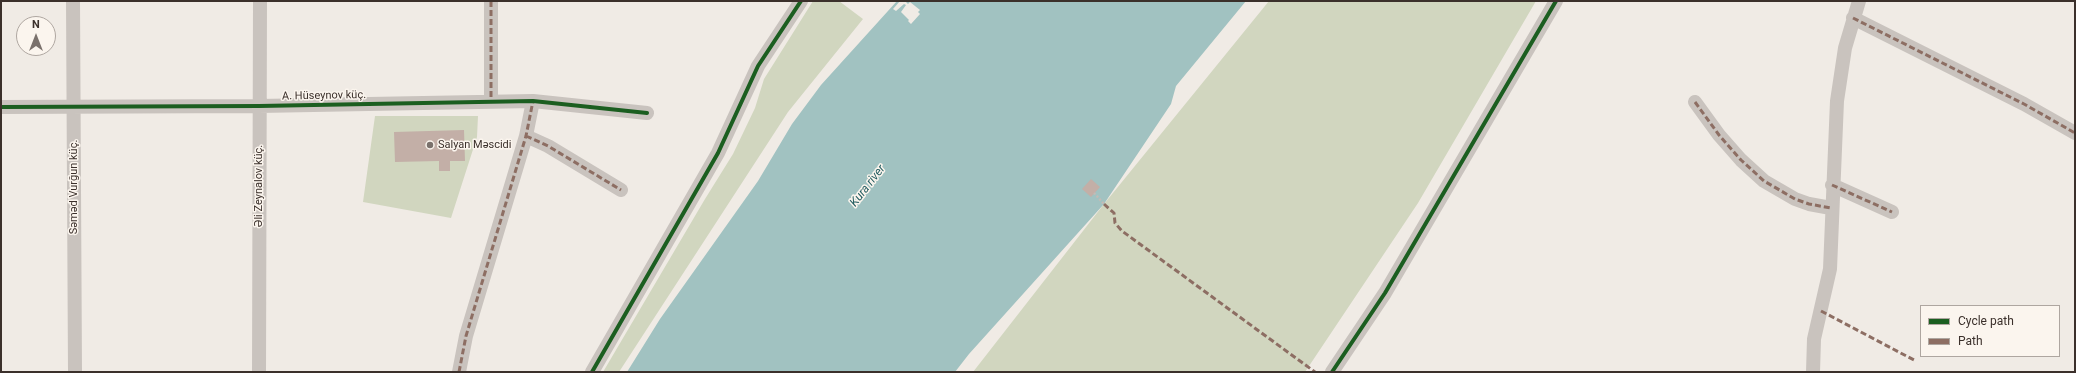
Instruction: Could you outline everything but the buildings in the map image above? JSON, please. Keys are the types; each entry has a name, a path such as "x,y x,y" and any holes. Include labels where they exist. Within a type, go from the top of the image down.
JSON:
{"street":[{"name":"Səməd Vurğun küç.","path":"73,1 75,372"},
{"name":"Əli Zeynalov küç.","path":"259,372 260,1"},
{"path":"491,1 491,101"},
{"path":"592,372 718,153 758,66 801,1"},
{"path":"1332,372 1385,293 1556,1"},
{"path":"1813,372 1814,339 1830,269 1831,208 1837,101 1845,48 1859,1"},
{"path":"1853,18 2024,104 2075,133"},
{"name":"A. Hüseynov küç.","path":"1,107 259,106 534,101 647,113"},
{"path":"459,372 466,336 526,136 534,101"},
{"path":"1696,102 1719,135 1741,160 1764,181 1795,199 1809,204 1831,208"},
{"path":"526,136 548,146 622,190"},
{"path":"1832,185 1892,212"}],"path":[{"path":"1094,193 1104,204"}],"green space":[{"path":"813,1 839,1 863,19 788,112 619,372 603,372 733,154 755,108 764,79"},
{"path":"1269,1 1536,1 1418,203 1305,372 973,372 1104,204"},
{"path":"375,116 478,116 477,137 451,218 363,202"}],"water":[{"name":"Kura river","path":"897,1 1246,1 1176,86 1171,104 1104,204 969,354 955,372 627,372 660,319 758,181 792,124 821,85"}],"pier":[{"path":"900,1 905,1 908,4 910,2 920,10 918,12 920,14 911,24 901,12 906,5 904,4 896,11 893,9"}],"marked path":[{"path":"491,1 491,101"},
{"path":"1853,18 2024,104 2075,133"},
{"path":"459,372 466,336 526,136 533,101"},
{"path":"1695,102 1719,135 1741,160 1764,181 1795,199 1809,204 1831,208"},
{"path":"526,136 548,146 621,190"},
{"path":"1832,185 1892,212"},
{"path":"1104,204 1114,213 1115,223 1122,231 1315,372"},
{"path":"1821,311 1914,360"}],"cycle path":[{"path":"592,372 718,153 758,66 801,1"},
{"path":"1332,372 1385,293 1556,1"},
{"path":"1,107 259,106 533,101 647,113"}],"place":[{"name":"Salyan Məscidi","path":"430,145"}]}
